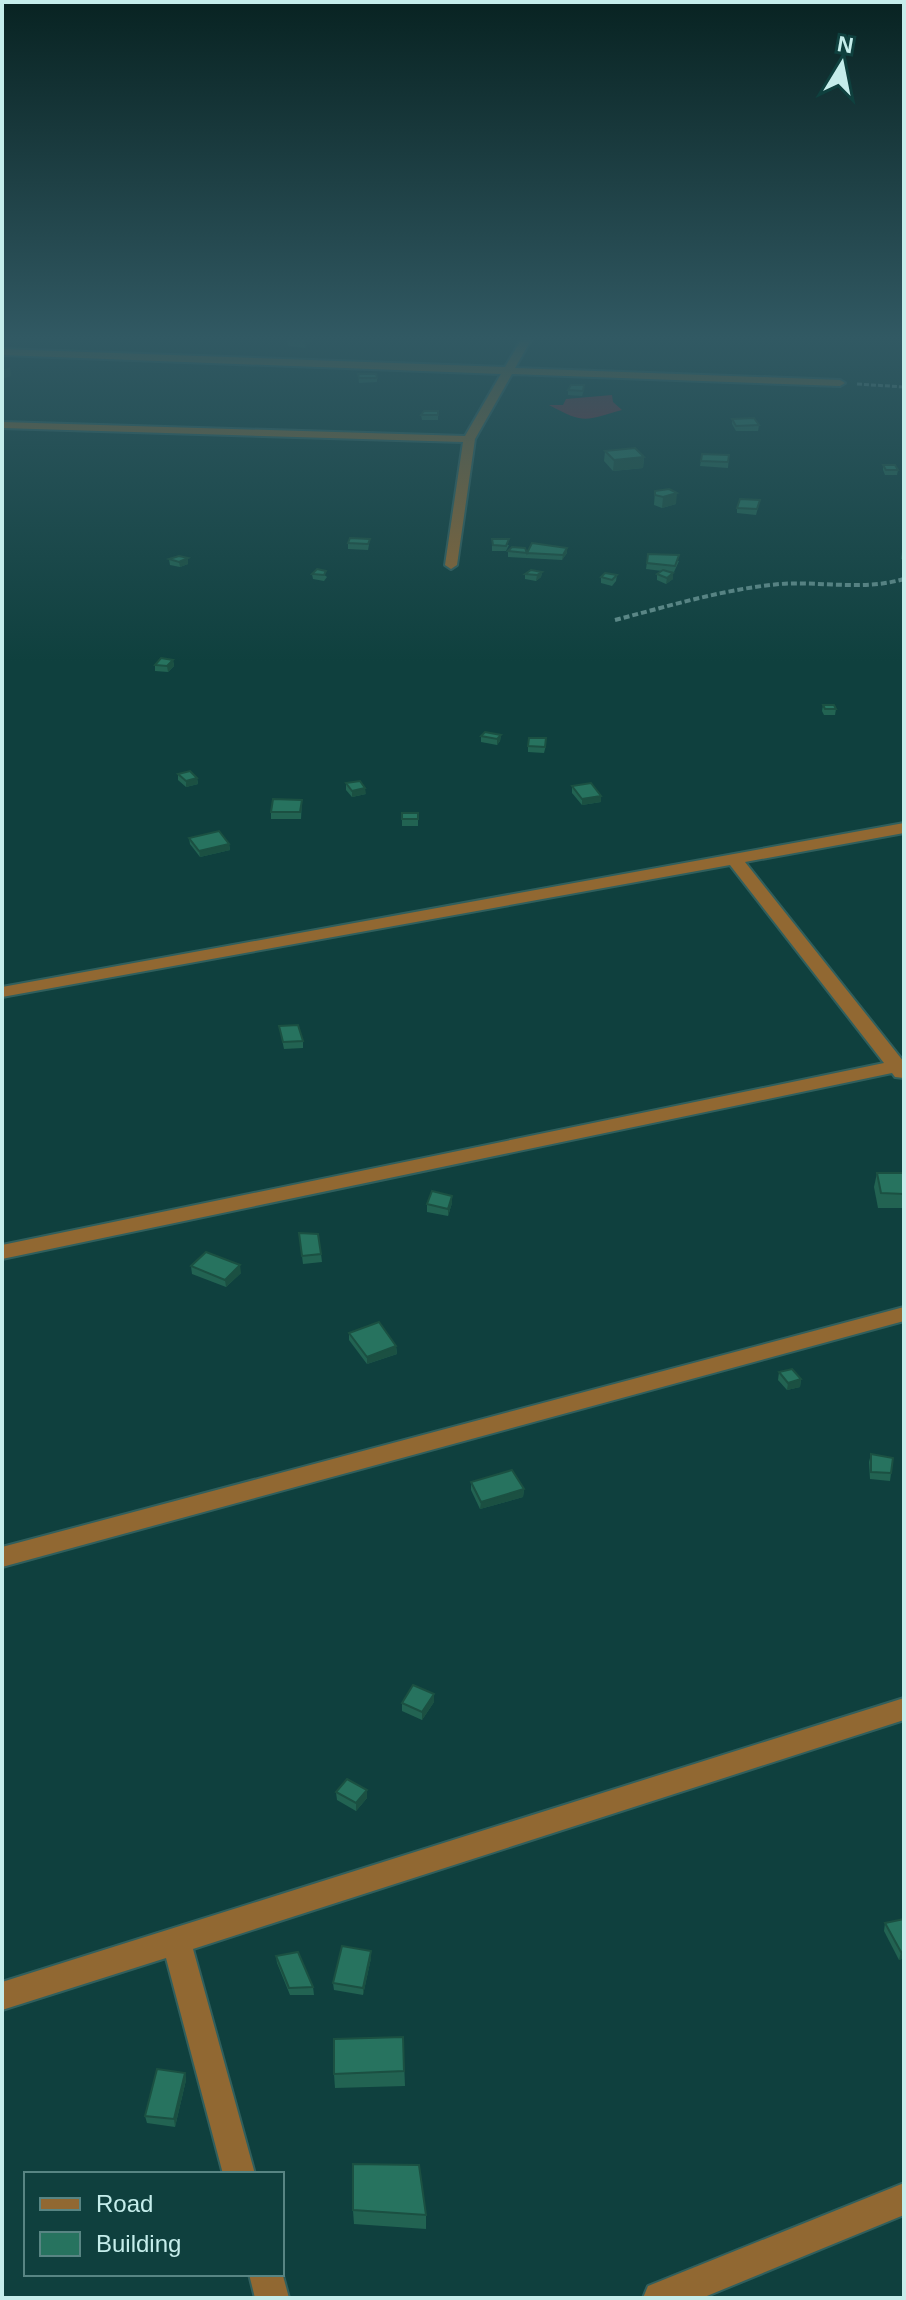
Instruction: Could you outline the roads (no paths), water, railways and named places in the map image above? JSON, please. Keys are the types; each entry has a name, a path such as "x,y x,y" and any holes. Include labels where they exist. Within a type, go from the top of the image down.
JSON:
{"street":[{"path":"451,565 468,447"},
{"path":"2,992 904,828"},
{"path":"2,1252 900,1070 734,859"},
{"path":"2,1557 904,1314"},
{"path":"2,1996 904,1709"},
{"path":"176,1941 238,2172"},
{"path":"660,2298 904,2199"},
{"path":"266,2276 272,2298"}]}
